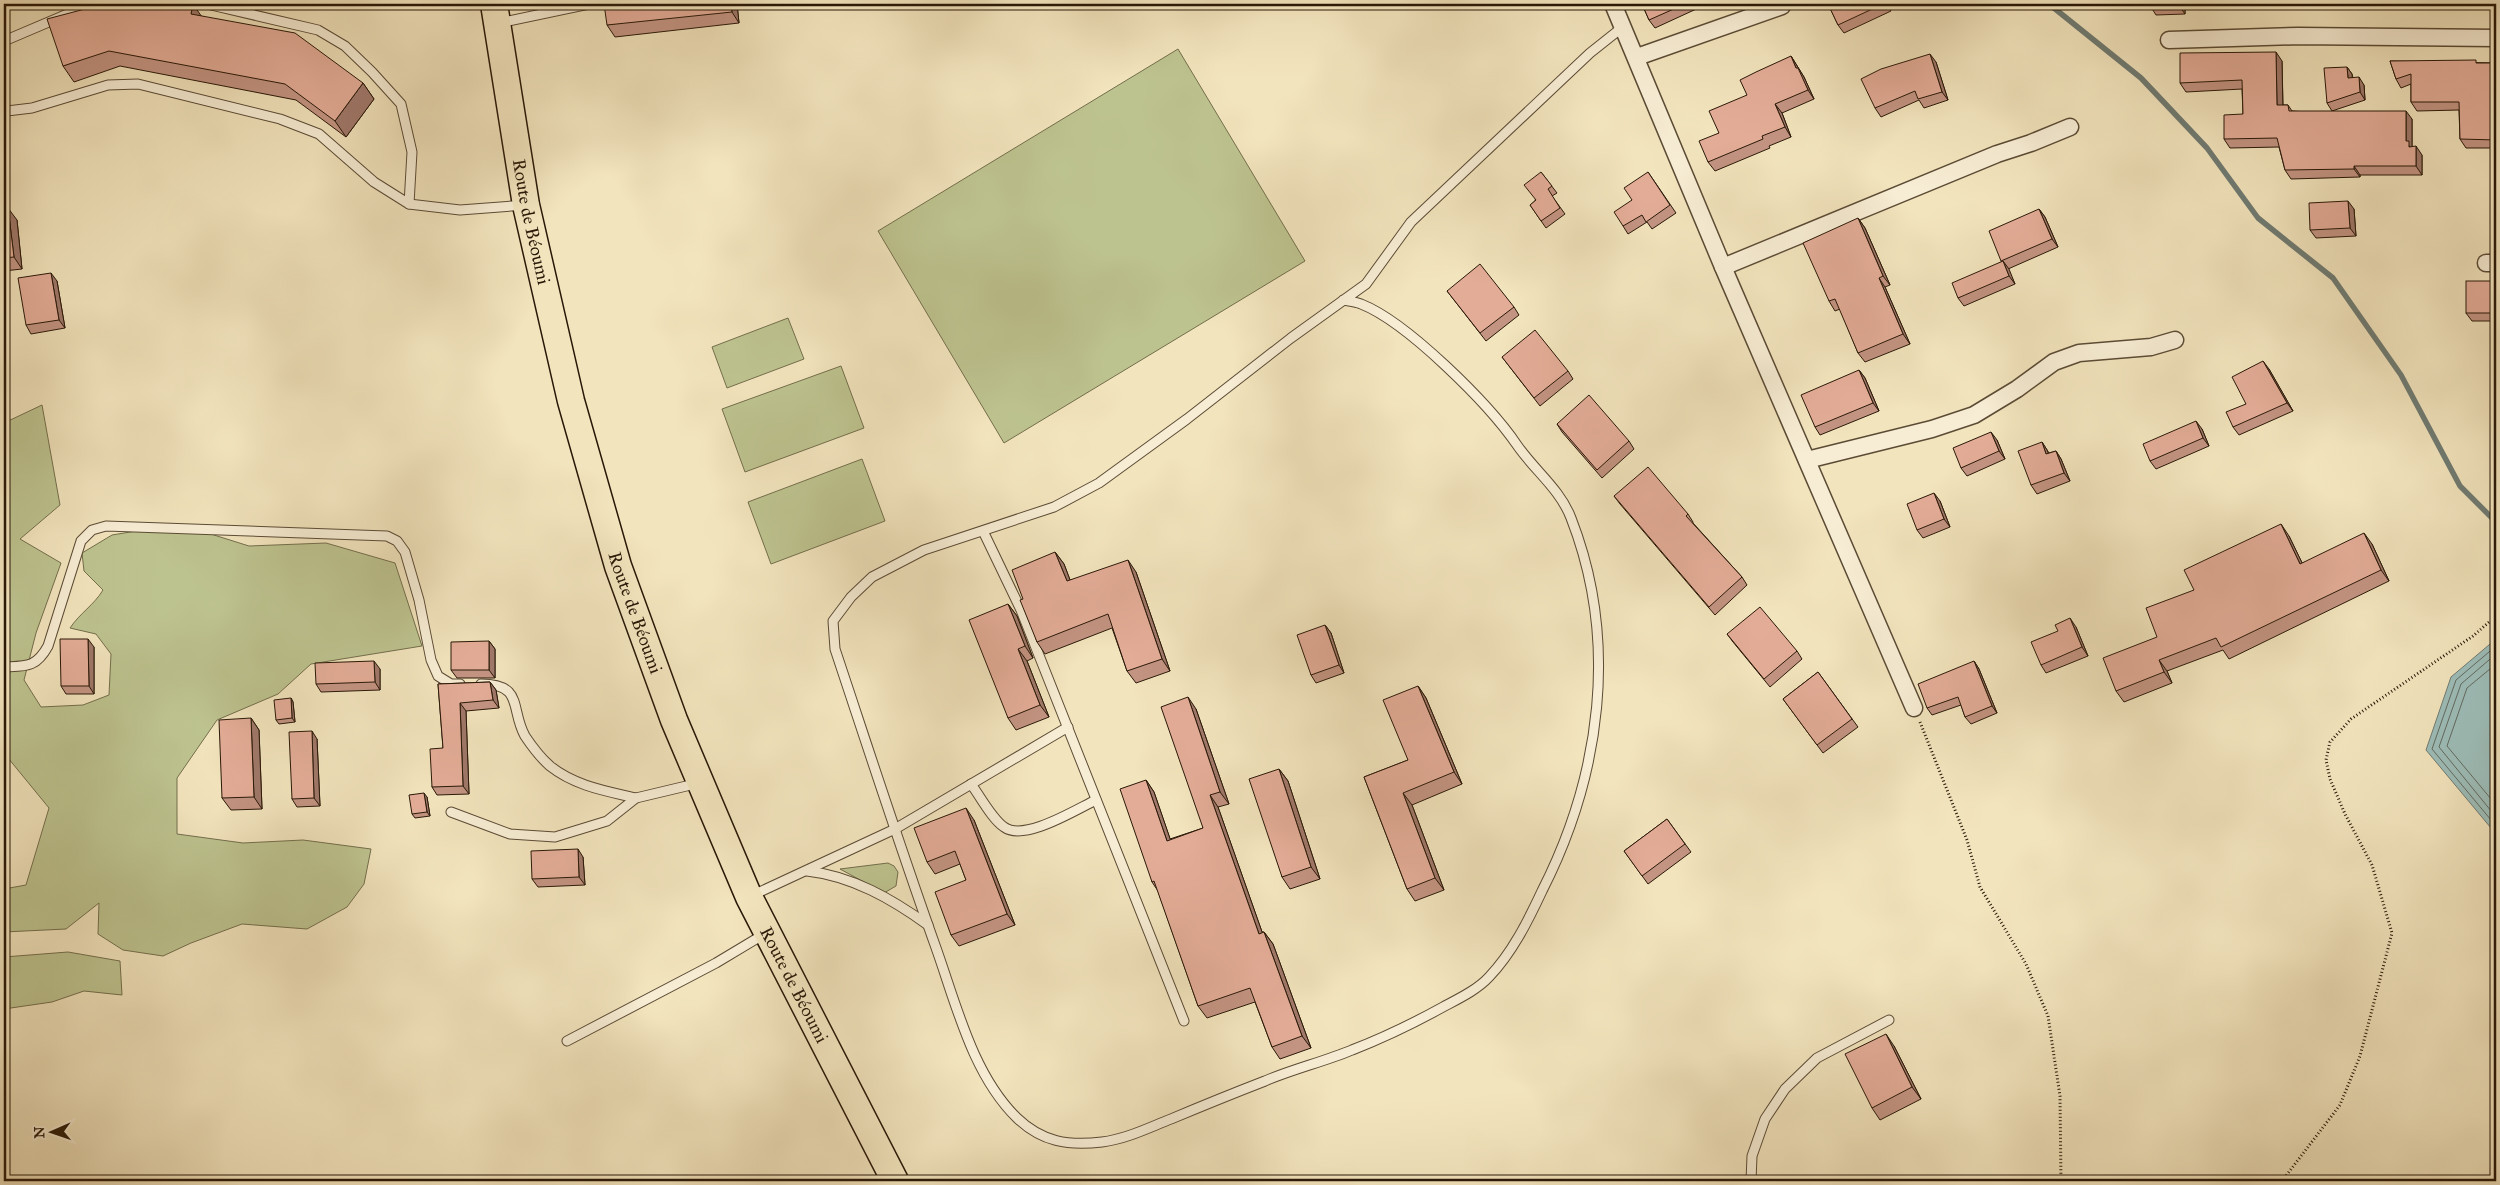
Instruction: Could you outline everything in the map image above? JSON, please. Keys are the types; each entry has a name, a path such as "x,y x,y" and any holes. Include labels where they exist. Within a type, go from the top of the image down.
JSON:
{"main road":[{"name":"Route de Béoumi","path":"495,14 526,205 571,402 618,566 699,783 749,897 895,1181"}],"street":[{"path":"1614,4 1723,267 1914,708"},
{"path":"1637,56 1782,6"},
{"path":"2169,40 2298,36 2496,38"},
{"path":"1723,267 1997,154 2070,127"},
{"path":"1807,460 1932,429 1974,415 2017,389 2054,362 2079,353 2151,347 2175,340"}],"lane":[{"path":"4,41 91,4"},
{"path":"207,4 318,30 345,46 372,72 402,104 412,152 409,204"},
{"path":"495,14 589,4"},
{"path":"1344,300 1360,303 1402,329 1432,355 1501,421 1523,454 1552,486 1570,514 1586,566 1598,629 1600,670 1593,743 1576,811 1555,866 1528,920 1487,980 1459,998 1413,1024 1350,1051 1277,1076 1125,1138 1101,1142 1065,1144 1038,1135 1019,1120 989,1082 968,1038 894,829 835,649 833,621 851,597 872,577 924,550 1054,507 1099,483 1344,300 1366,284 1411,222 1590,53 1624,26"},
{"path":"4,109 7,111 32,108 108,86 138,84 280,119 319,134 374,182 409,204 460,210 526,205"},
{"path":"4,667 30,665 41,658 48,646 81,541 92,530 106,526 387,536 397,541 405,552 420,600 431,660 438,676 450,684 498,684 509,692 515,703 525,735 550,766 585,787 636,798"},
{"path":"983,531 1021,610 1184,1021"},
{"path":"749,897 894,829 1068,727"},
{"path":"451,812 510,834 555,837 607,821 636,798 699,783"},
{"path":"971,784 1003,827 1015,833 1028,831 1096,800"},
{"path":"807,871 829,873 849,880 897,903 928,925"},
{"path":"567,1041 716,963 766,933"},
{"path":"1751,1181 1752,1156 1765,1119 1785,1089 1817,1058 1889,1020"}],"path":[{"path":"2282,1181 2340,1106 2360,1056 2392,933 2372,865 2345,814 2330,779 2326,760 2330,742 2351,719 2473,636 2496,616"},
{"path":"1914,708 1968,840 1980,887 2026,964 2048,1016 2060,1096 2061,1181"}],"green space":[{"path":"1178,49 1305,261 1004,443 878,231"},
{"path":"788,318 804,359 727,388 712,347"},
{"path":"841,366 864,428 745,472 722,409"},
{"path":"42,405 60,505 20,539 61,563 36,633 24,680 41,707 83,705 109,695 111,654 96,634 70,628 103,590 84,571 82,553 112,535 179,524 249,546 326,543 395,563 422,646 311,664 278,694 217,720 177,778 177,834 243,843 303,840 371,849 364,884 347,907 307,929 242,924 191,943 163,956 123,950 98,934 99,903 66,929 4,932 4,889 26,885 49,808 4,753 4,423"},
{"path":"862,459 885,521 771,564 748,502"},
{"path":"888,863 894,866 898,872 896,886 884,893 840,869"},
{"path":"68,952 120,961 122,995 84,991 52,1002 4,1009 4,957"}],"water":[{"path":"2496,639 2496,834 2426,750 2451,677"}],"building":[{"path":"104,4 138,4 167,9 168,4 193,4 191,14 295,33 363,83 335,121 285,84 109,51 63,66 47,19"},
{"path":"604,4 731,4 732,12 607,25"},
{"path":"1642,4 1685,4 1649,20"},
{"path":"1828,4 1883,4 1838,25"},
{"path":"2151,4 2180,4 2180,7 2151,7"},
{"path":"2276,52 2277,105 2288,105 2289,111 2406,111 2406,141 2409,141 2409,147 2416,146 2416,166 2354,166 2354,169 2285,170 2277,138 2224,139 2224,115 2243,114 2242,80 2180,83 2180,53"},
{"path":"1930,54 1942,92 1918,99 1915,91 1875,108 1861,79 1881,69"},
{"path":"1791,56 1808,90 1775,104 1785,127 1762,136 1763,139 1708,162 1699,141 1719,133 1709,111 1747,95 1740,80"},
{"path":"2476,60 2476,63 2496,63 2496,140 2460,139 2459,102 2411,102 2411,74 2396,79 2390,61"},
{"path":"2347,67 2348,78 2359,77 2360,92 2327,103 2324,68"},
{"path":"1541,172 1552,186 1548,189 1560,208 1541,221 1530,205 1536,200 1524,185"},
{"path":"1648,172 1670,205 1646,222 1642,215 1623,226 1614,212 1632,200 1624,188"},
{"path":"2348,201 2350,228 2310,230 2309,203"},
{"path":"4,208 8,208 14,257 4,258"},
{"path":"2039,209 2052,239 2001,261 1989,231"},
{"path":"1858,218 1883,276 1879,278 1903,334 1858,353 1835,299 1829,301 1803,243"},
{"path":"2003,261 2009,276 1958,298 1952,283"},
{"path":"1480,264 1514,307 1480,333 1447,291"},
{"path":"51,273 59,320 26,325 18,278"},
{"path":"2466,281 2496,281 2496,313 2466,313"},
{"path":"1535,330 1568,371 1534,398 1502,357"},
{"path":"2263,361 2287,403 2233,427 2226,412 2246,404 2232,377"},
{"path":"1859,370 1873,403 1815,427 1801,395"},
{"path":"1589,395 1629,441 1597,470 1557,424"},
{"path":"2196,421 2203,438 2150,461 2143,444"},
{"path":"1991,432 1999,451 1961,468 1953,448"},
{"path":"2042,442 2046,454 2056,451 2064,473 2031,485 2018,451"},
{"path":"1648,467 1688,514 1686,516 1742,577 1709,607 1614,496"},
{"path":"1934,493 1944,519 1917,530 1907,504"},
{"path":"2281,524 2300,564 2364,533 2381,570 2221,647 2216,638 2159,660 2164,672 2116,691 2103,658 2157,637 2146,608 2194,590 2184,570"},
{"path":"1055,552 1067,581 1128,560 1162,659 1127,671 1108,614 1037,642 1020,600 1023,599 1012,570"},
{"path":"1008,604 1025,646 1018,649 1040,705 1008,718 969,620"},
{"path":"1760,607 1797,651 1764,679 1727,634"},
{"path":"2070,618 2082,647 2041,665 2031,642 2058,631 2055,625"},
{"path":"1325,625 1339,665 1311,675 1297,635"},
{"path":"60,639 88,639 89,686 61,686"},
{"path":"489,641 489,670 451,670 451,642"},
{"path":"374,661 375,682 316,684 315,663"},
{"path":"1974,661 1992,706 1965,717 1958,697 1927,708 1918,684"},
{"path":"1818,672 1852,719 1817,745 1783,699"},
{"path":"490,682 493,700 460,703 463,786 432,787 430,749 443,748 438,684"},
{"path":"1418,686 1454,772 1403,793 1435,878 1407,889 1364,777 1408,760 1383,700"},
{"path":"1188,697 1220,792 1210,795 1259,934 1264,932 1302,1036 1272,1047 1250,988 1198,1006 1120,789 1146,780 1167,841 1203,828 1161,707"},
{"path":"291,698 292,718 276,720 274,700"},
{"path":"251,718 254,797 222,798 219,720"},
{"path":"312,731 314,798 292,799 289,732"},
{"path":"1279,769 1311,867 1282,877 1249,779"},
{"path":"424,793 427,812 412,814 409,795"},
{"path":"966,808 1007,914 951,935 935,892 966,880 955,851 927,862 914,828"},
{"path":"1667,819 1685,844 1642,876 1624,851"},
{"path":"578,849 579,877 532,879 531,851"},
{"path":"1886,1034 1912,1087 1872,1108 1845,1054"}],"waterway":[{"path":"2049,4 2141,78 2207,148 2258,218 2333,278 2401,375 2460,486 2496,522"}]}
